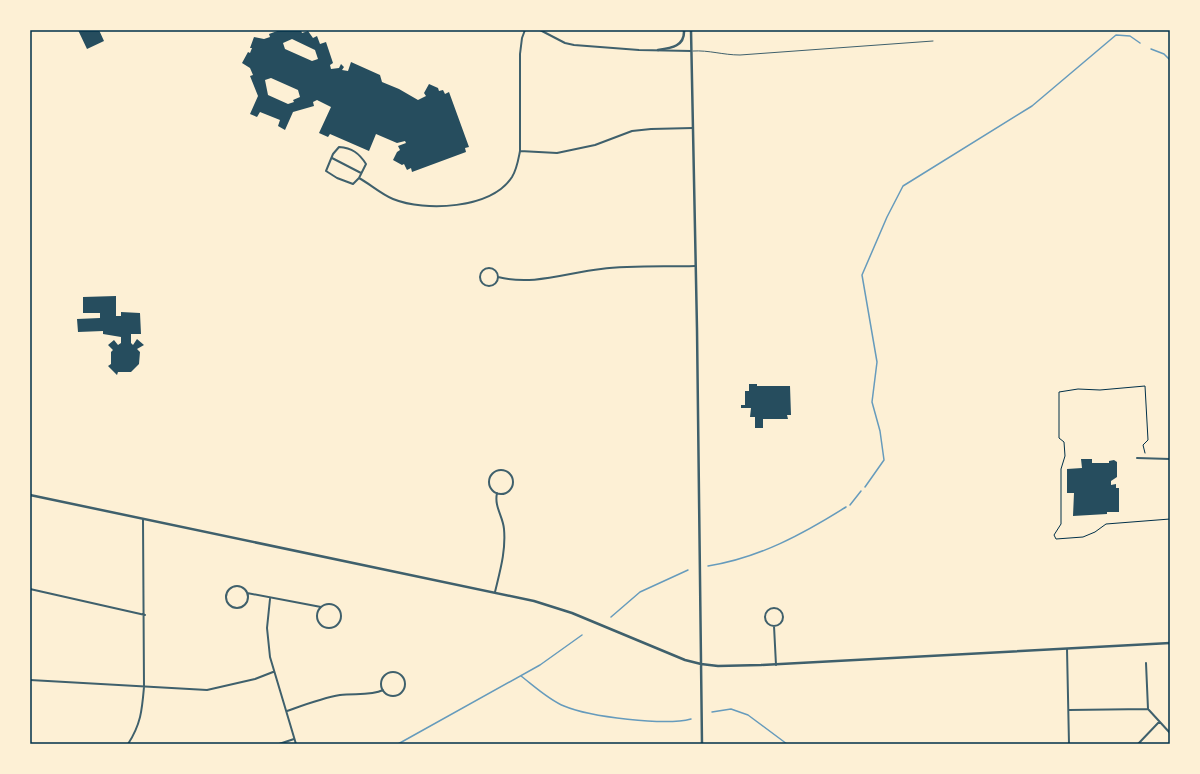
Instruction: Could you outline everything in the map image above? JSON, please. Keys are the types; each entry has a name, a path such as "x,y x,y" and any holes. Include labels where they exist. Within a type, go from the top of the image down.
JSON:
{"street":[{"path":"359,178 393,199 419,205 437,206 468,203 486,198 504,186 511,178 517,165 520,152 520,54 522,38 525,30"},
{"path":"540,30 552,38 574,45 691,51"},
{"path":"658,50 675,47 681,44 684,39 684,30"},
{"path":"691,30 702,744"},
{"path":"520,152 557,153 595,145 632,131 693,128"},
{"path":"339,147 347,148 359,153 366,164 359,178 353,184 337,178 326,171 332,158 339,147"},
{"path":"332,158 361,173"},
{"path":"498,277 520,281 538,280 601,269 695,266"},
{"path":"488,268 494,269 498,277 496,282 489,286 481,283 479,278 482,270 488,268"},
{"path":"1137,458 1170,459"},
{"path":"504,470 512,478 512,487 506,493 497,493 490,488 490,477 496,471 504,470"},
{"path":"495,592 504,549 504,526 496,503 497,493"},
{"path":"30,495 143,520 534,601 572,613 685,660 701,664 776,665 1170,643"},
{"path":"128,744 137,730 142,713 144,687 145,615 143,520"},
{"path":"247,593 247,602 240,608 232,607 226,601 226,592 233,587 241,587 247,593 270,599 320,607 331,604 339,608 341,616 338,624 330,628 322,625 317,618 320,607"},
{"path":"30,589 145,615"},
{"path":"270,599 268,638 273,672 287,711 296,744"},
{"path":"774,608 781,612 783,617 781,622 774,626 767,623 765,618 766,612 774,608"},
{"path":"774,626 776,665"},
{"path":"1067,648 1069,744"},
{"path":"1146,663 1148,709 1170,733"},
{"path":"30,680 207,690 240,683 273,672"},
{"path":"398,673 404,679 405,687 398,695 389,695 383,690 382,681 386,674 398,673"},
{"path":"287,711 339,695 377,693 383,690"},
{"path":"1069,710 1148,709"},
{"path":"1138,744 1159,722"},
{"path":"279,744 294,739"}],"lane":[{"path":"691,51 709,51 725,55 740,55 933,41"}],"path":[{"path":"1145,454 1143,445 1148,440 1145,386 1100,390 1078,389 1059,392 1059,438 1064,442 1065,456 1061,469 1061,524 1054,535 1056,539 1083,537 1095,532 1106,524 1170,519"}],"building":[{"path":"78,30 99,30 104,41 87,49"},
{"path":"280,30 301,30 302,33 308,31 313,38 317,36 320,44 326,42 333,63 330,65 331,69 339,68 341,64 344,67 342,70 348,71 351,62 380,75 382,82 399,89 418,100 426,96 424,93 429,84 438,88 439,91 443,90 445,94 449,92 469,147 465,148 466,152 412,172 411,168 407,170 404,164 402,165 393,160 397,152 400,150 398,146 406,143 405,141 397,143 376,134 369,151 330,134 328,137 319,133 331,107 317,100 313,102 314,106 293,112 285,130 278,126 280,120 260,112 257,117 250,114 258,96 250,76 253,75 250,68 242,63 248,52 250,53 252,48 250,48 254,37 264,39 270,37 269,34","holes":["292,39 315,50 318,59 312,61 285,49 283,43","271,78 298,90 300,97 293,100 294,102 288,104 268,95 265,80"]},
{"path":"116,296 116,316 121,316 121,312 140,313 141,334 131,334 131,343 133,345 137,339 144,345 137,349 140,352 139,364 131,372 118,372 117,375 108,366 111,364 111,352 113,350 108,345 114,340 118,345 121,343 121,337 103,334 103,331 78,332 77,319 100,318 100,313 83,313 83,297"},
{"path":"749,384 757,384 757,386 790,386 791,415 787,415 788,419 763,419 763,428 755,428 755,417 750,417 751,408 741,408 741,405 745,405 745,391 749,391"},
{"path":"1081,459 1092,459 1092,463 1109,463 1109,461 1114,460 1117,462 1117,477 1111,481 1111,485 1116,484 1116,488 1119,488 1119,512 1073,516 1074,493 1067,493 1067,469 1082,468"}],"waterway":[{"path":"865,487 884,460 880,431 872,402 877,362 862,275 887,217 903,186 1032,106 1116,35 1130,36 1140,43"},
{"path":"1151,49 1164,54 1170,60"},
{"path":"850,505 861,491"},
{"path":"708,566 745,557 780,544 846,507"},
{"path":"611,617 640,592 688,570"},
{"path":"398,744 540,665 582,635"},
{"path":"521,676 553,700 564,706 591,714 646,721 679,721 691,719"},
{"path":"712,712 731,709 748,715 787,744"}]}
